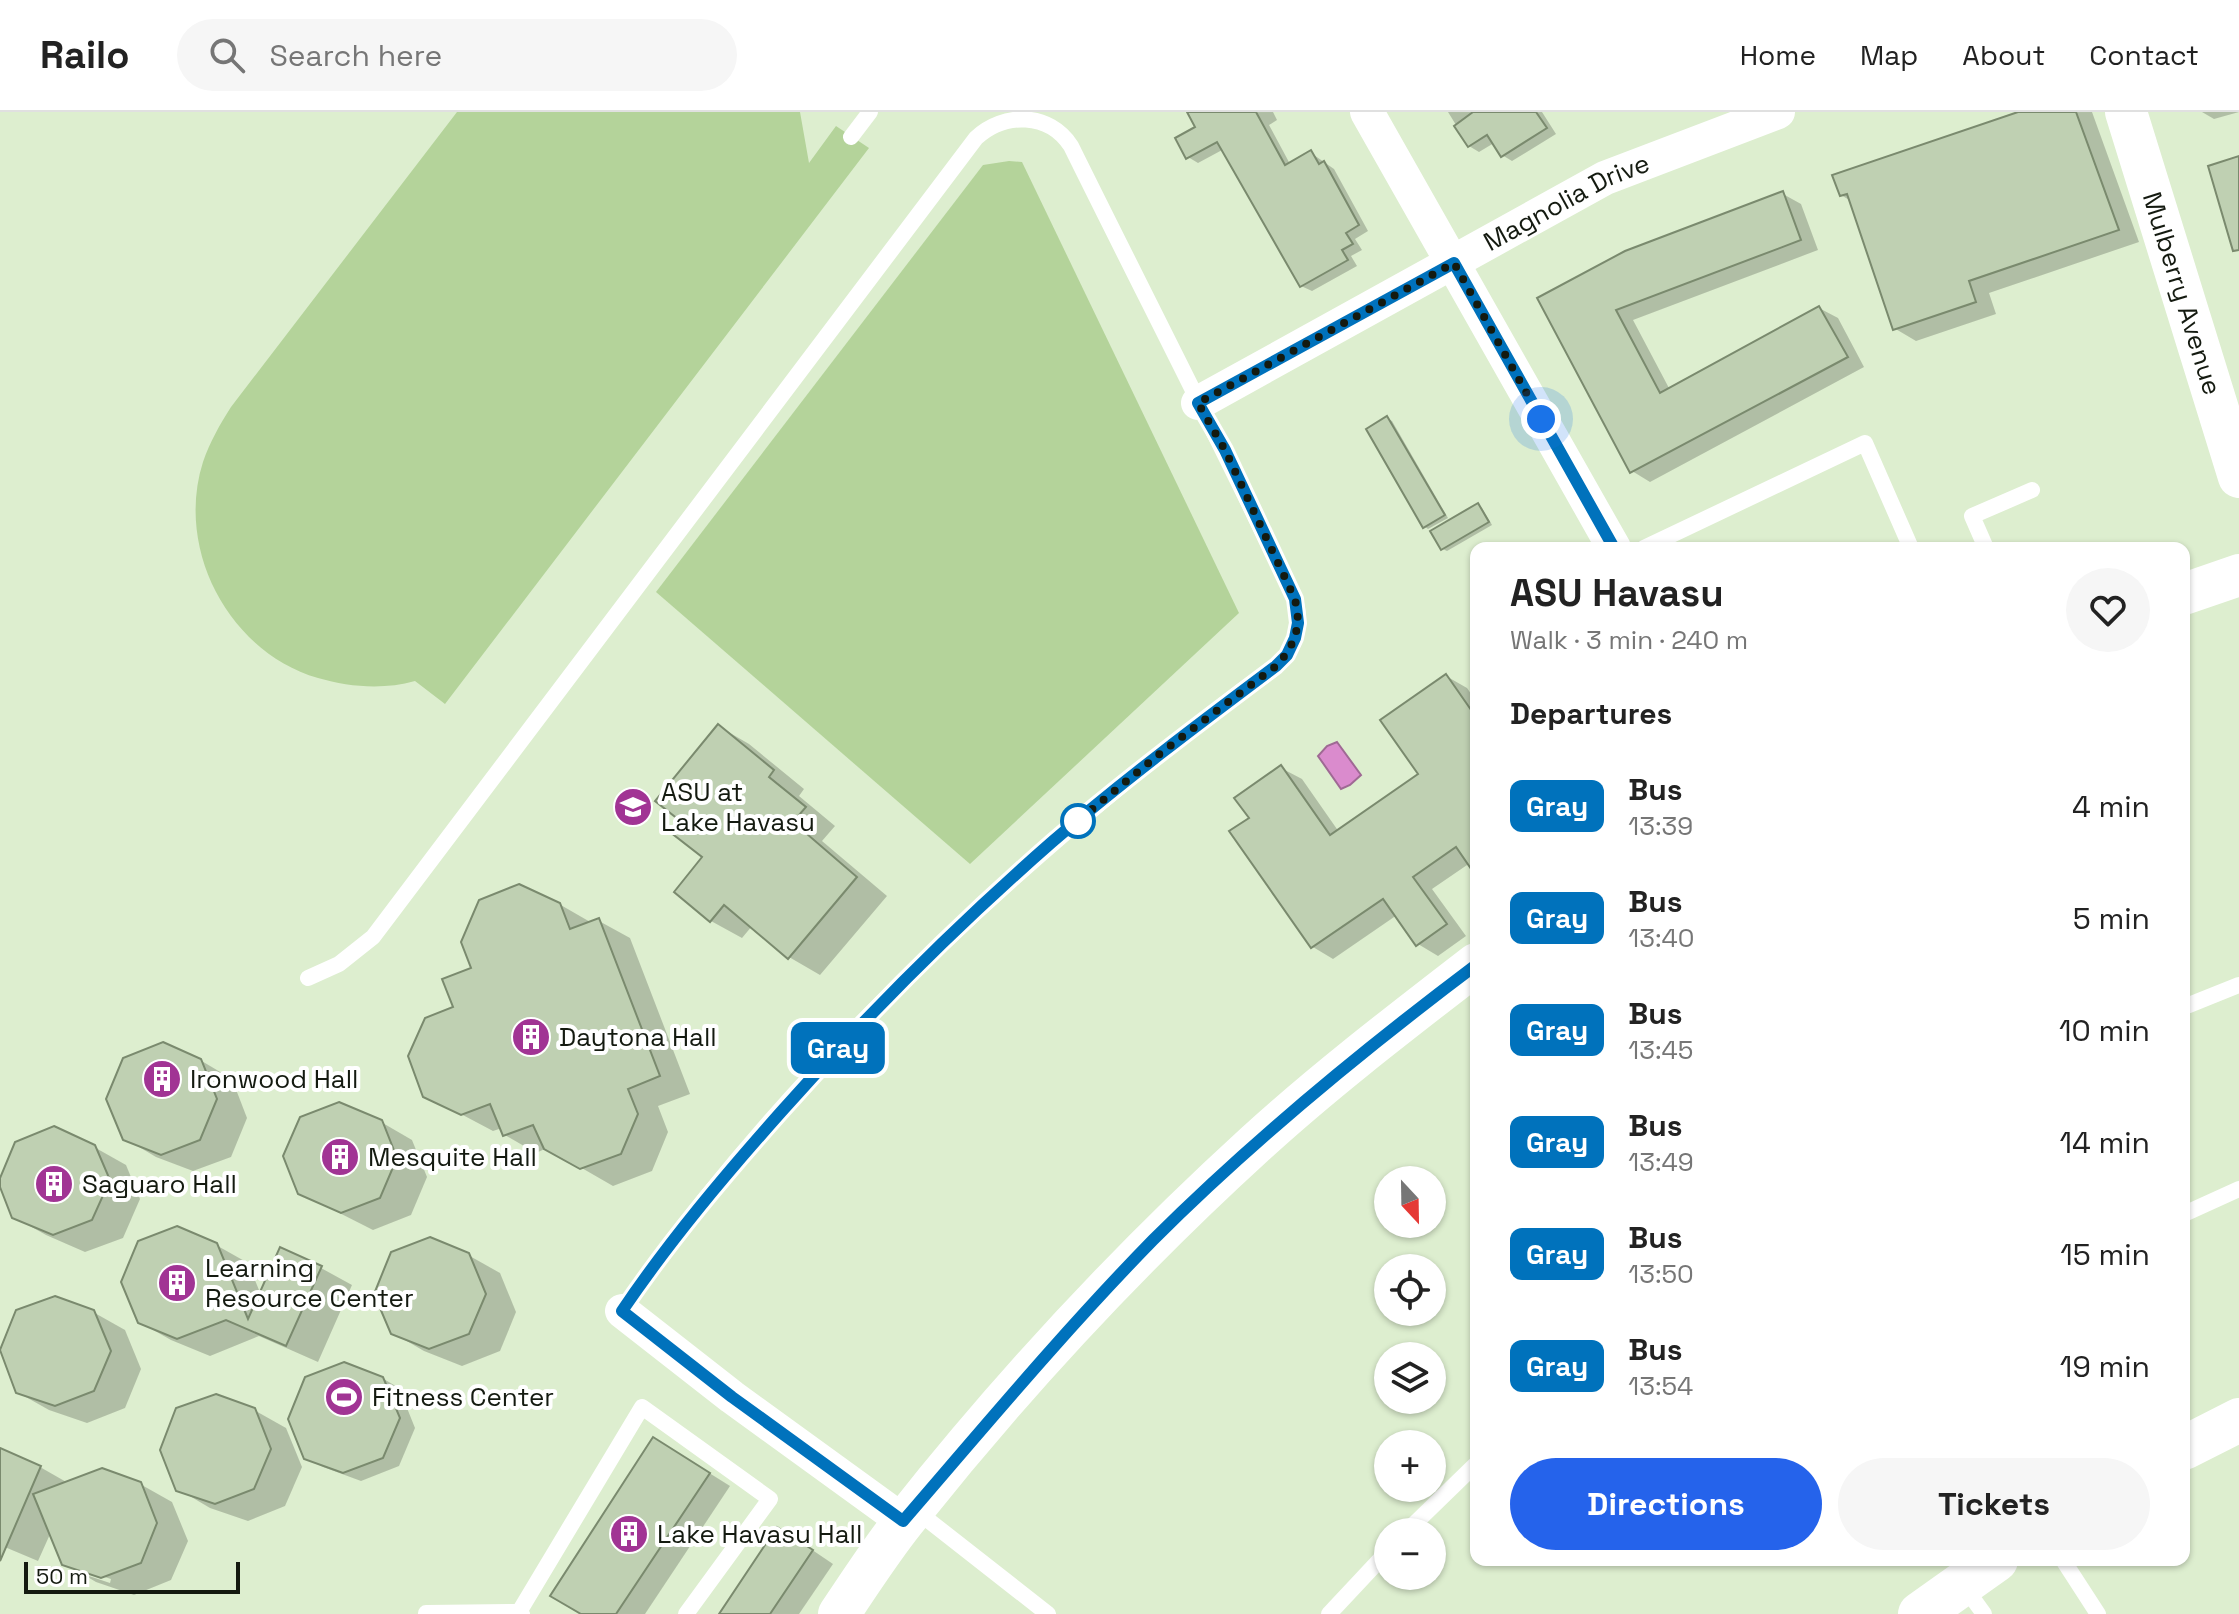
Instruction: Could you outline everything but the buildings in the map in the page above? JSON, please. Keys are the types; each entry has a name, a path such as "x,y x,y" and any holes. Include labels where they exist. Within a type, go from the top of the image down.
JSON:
{"main road":[{"path":"2190,1445 2239,1420"},
{"path":"1920,1614 1981,1586"}],"street":[{"path":"1367,112 1611,542"},
{"name":"Mulberry Avenue","path":"2126,112 2239,477"},
{"name":"Magnolia Drive","path":"1198,403 1605,178 1772,113"},
{"path":"2190,592 2239,575"},
{"path":"839,1614 909,1515 1058,1341 1155,1239 1257,1142 1364,1051 1470,969"},
{"path":"622,1311 732,1397 909,1515"}],"lane":[{"path":"851,137 870,112"},
{"path":"622,1311 660,1256 750,1146 846,1040 947,939 1064,832 1162,752 1276,666 1287,655 1298,629 1295,599 1225,450 1198,403 1053,112"},
{"path":"308,978 339,964 373,937 976,138 995,123 1024,117 1050,125 1071,146"},
{"path":"1657,542 1865,443 1908,542"},
{"path":"1983,542 1972,516 2032,490"},
{"path":"2190,1005 2239,985"},
{"path":"2190,1211 2239,1189"},
{"path":"426,1613 521,1613 642,1407 770,1499 686,1614"},
{"path":"1420,1518 1470,1470"},
{"path":"909,1515 1048,1614"},
{"path":"1329,1614 1374,1566"},
{"path":"2067,1566 2098,1614"}],"green space":[{"path":"457,112 800,112 809,163 836,126 869,148 445,704 415,681 391,686 342,684 286,665 259,646 235,621 217,593 204,562 197,529 196,495 203,462 231,407"},
{"path":"1022,162 1239,613 970,864 656,592 983,165"}],"shaded area":[{"path":"1337,742 1361,775 1341,789 1318,756 1327,746"}],"bus line":[{"name":"Gray","path":"1470,970 1364,1051 1257,1142 1155,1239 1058,1341 903,1521 732,1397 622,1311 660,1256 750,1146 846,1040 947,939 1052,843 1287,655 1298,629 1295,599 1225,450 1198,403 1454,263 1611,542"}],"place":[{"name":"ASU at Lake Havasu","path":"633,807"},
{"name":"Daytona Hall","path":"531,1037"},
{"name":"Ironwood Hall","path":"162,1079"},
{"name":"Mesquite Hall","path":"340,1157"},
{"name":"Saguaro Hall","path":"54,1184"},
{"name":"Learning Resource Center","path":"177,1283"},
{"name":"Fitness Center","path":"344,1397"},
{"name":"Lake Havasu Hall","path":"629,1534"}],"route":[{"path":"1078,821 1074,824 1162,752 1276,666 1287,655 1298,629 1298,608 1294,597 1225,450 1198,403 1454,263 1541,419"}]}
